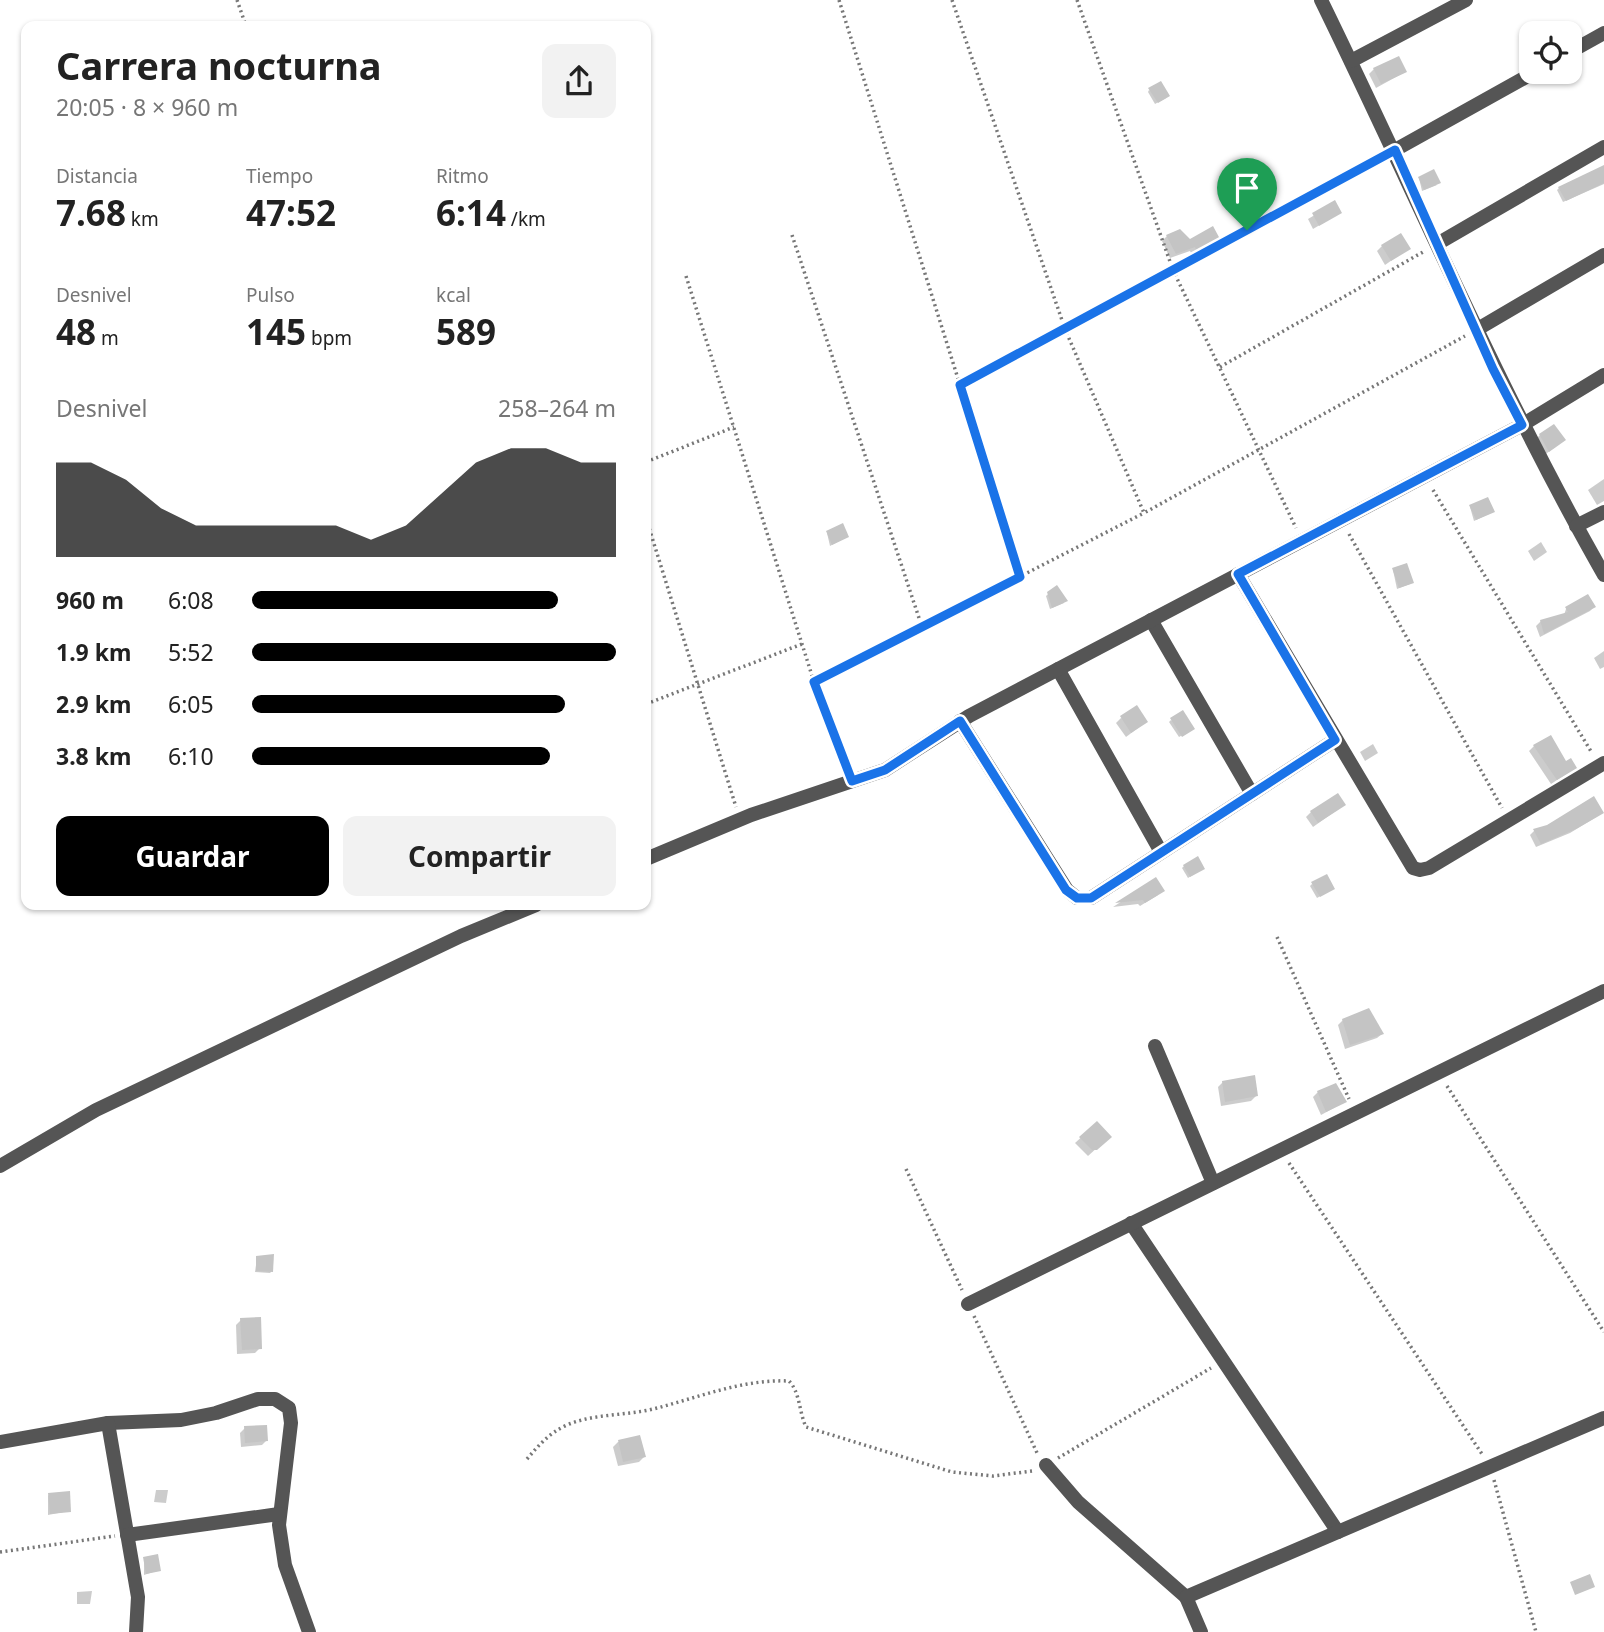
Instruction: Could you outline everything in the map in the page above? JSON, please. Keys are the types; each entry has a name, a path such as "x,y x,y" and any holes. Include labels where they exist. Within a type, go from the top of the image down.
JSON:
{"street":[{"path":"1321,0 1395,150 1522,425 1604,575"},
{"path":"1351,61 1466,0"},
{"path":"1582,45 1604,33"},
{"path":"1395,150 1519,81"},
{"path":"1437,244 1604,147"},
{"path":"1476,330 1604,255"},
{"path":"651,857 740,819 885,770 960,721 1522,425 1604,375"},
{"path":"1576,526 1604,512"},
{"path":"1238,574 1413,868 1420,870 1429,867 1602,764"},
{"path":"1151,620 1252,794"},
{"path":"1058,669 1161,852"},
{"path":"960,721 1066,890 1077,898 1091,898 1335,740"},
{"path":"0,1166 96,1110 461,936 524,910"},
{"path":"968,1304 1604,991"},
{"path":"1154,1046 1213,1182"},
{"path":"1131,1223 1338,1532"},
{"path":"0,1442 108,1423 181,1420 216,1413 258,1399 275,1399 289,1408 291,1423 279,1514 285,1565 309,1632"},
{"path":"1186,1597 1604,1418"},
{"path":"108,1423 138,1597 136,1632"},
{"path":"1046,1465 1078,1502 1186,1597 1201,1632"},
{"path":"127,1535 279,1514"}],"path":[{"path":"237,0 244,21"},
{"path":"839,0 1020,577"},
{"path":"952,0 1065,328 1144,513"},
{"path":"1077,0 1173,270 1302,540"},
{"path":"960,385 1395,150"},
{"path":"792,234 922,627"},
{"path":"1220,367 1437,244"},
{"path":"687,276 814,682 852,781"},
{"path":"814,682 1144,513 1476,330"},
{"path":"651,460 734,427"},
{"path":"1424,476 1602,764"},
{"path":"1341,520 1509,820"},
{"path":"651,534 740,819"},
{"path":"651,702 802,643"},
{"path":"1277,937 1356,1114"},
{"path":"1439,1074 1604,1332"},
{"path":"1280,1150 1490,1466 1536,1632"},
{"path":"527,1459 546,1436 569,1424 657,1408 718,1390 777,1380 789,1381 796,1388 800,1413 806,1427 952,1472 993,1476 1035,1470 1046,1465 1223,1361"},
{"path":"0,1552 127,1535"}],"building":[{"path":"1399,56 1407,72 1381,84 1373,68"},
{"path":"1161,81 1170,96 1158,103 1148,88"},
{"path":"1604,165 1604,183 1566,201 1558,187"},
{"path":"1434,169 1441,183 1424,190 1418,177"},
{"path":"1335,200 1342,213 1319,226 1312,213"},
{"path":"1213,226 1220,239 1197,252 1195,247 1176,254 1166,235 1180,229 1190,239"},
{"path":"1401,233 1411,249 1391,261 1381,245"},
{"path":"1554,424 1566,440 1549,452 1539,434"},
{"path":"1488,497 1495,512 1476,520 1469,505"},
{"path":"843,523 849,537 832,545 826,531"},
{"path":"1407,563 1414,583 1399,588 1392,568"},
{"path":"1057,585 1068,601 1052,608 1047,592"},
{"path":"1588,594 1596,607 1544,634 1540,620 1568,612 1565,607"},
{"path":"1137,705 1148,722 1131,733 1120,716"},
{"path":"1183,710 1195,729 1182,737 1170,718"},
{"path":"1551,735 1566,761 1571,758 1577,768 1557,780 1533,745"},
{"path":"1338,793 1346,805 1318,823 1310,811"},
{"path":"1594,796 1604,813 1541,844 1533,829 1547,825"},
{"path":"1198,856 1205,869 1190,877 1183,865"},
{"path":"1327,874 1335,889 1320,897 1311,882"},
{"path":"1156,877 1165,891 1145,903 1143,900 1115,903"},
{"path":"1369,1008 1384,1034 1350,1045 1342,1019"},
{"path":"1255,1075 1258,1096 1225,1102 1222,1081"},
{"path":"1336,1083 1347,1102 1326,1112 1317,1091"},
{"path":"1097,1121 1112,1137 1097,1150 1092,1150 1079,1137"},
{"path":"274,1254 273,1272 256,1271 256,1256"},
{"path":"261,1317 262,1349 242,1350 240,1318"},
{"path":"267,1425 268,1441 245,1443 244,1426"},
{"path":"640,1435 646,1457 623,1462 618,1440"},
{"path":"70,1491 71,1512 50,1514 48,1493"},
{"path":"158,1554 161,1571 146,1574 143,1557"},
{"path":"1590,1574 1595,1587 1575,1595 1570,1582"}],"route":[{"path":"1395,150 1493,369 1522,425 1238,574 1335,740 1091,898 1077,898 1066,890 960,721 885,770 852,781 814,682 1020,577 960,385 1247,230 1395,150"}]}
